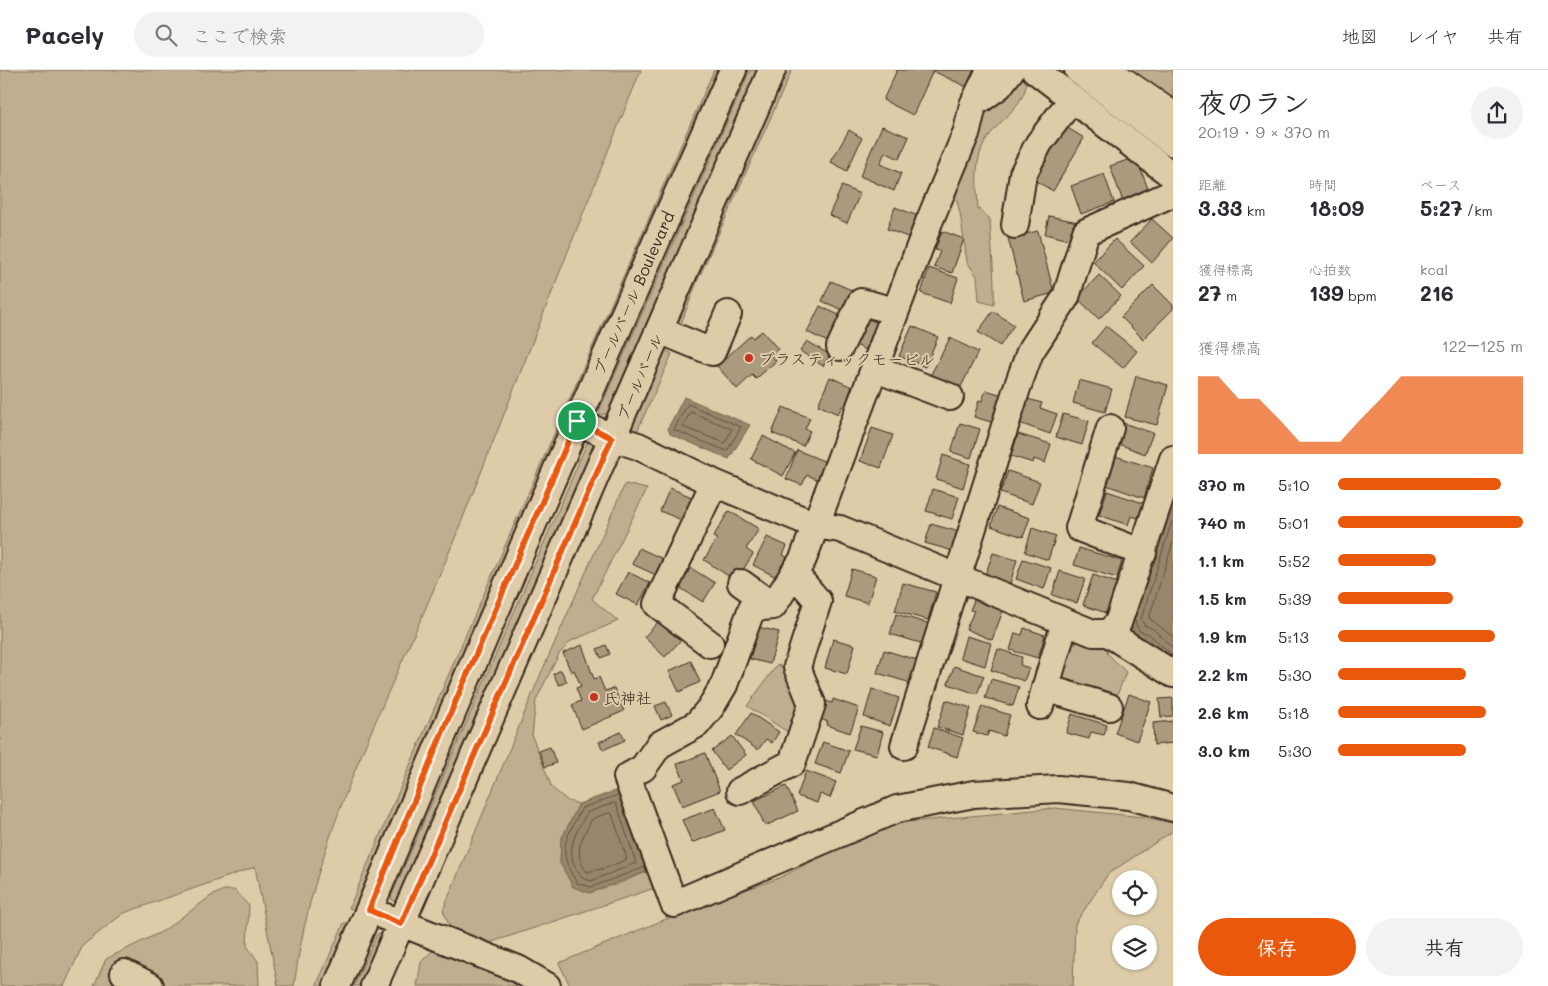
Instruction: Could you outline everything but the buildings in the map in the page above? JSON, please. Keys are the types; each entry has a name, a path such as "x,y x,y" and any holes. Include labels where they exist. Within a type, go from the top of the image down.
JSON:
{"highway":[{"path":"1106,70 1173,116"}],"street":[{"name":"ブールバール Boulevard","path":"337,986 452,710 577,421 733,70"},
{"name":"ブールバール","path":"374,986 772,70"},
{"path":"773,606 803,559 876,369 895,311 929,222 967,131 973,105 990,70"},
{"path":"973,105 999,86 1011,70"},
{"path":"1035,70 1173,176"},
{"path":"1078,70 1173,143"},
{"path":"1015,225 1023,174 1039,143 1072,99"},
{"path":"904,746 1024,366 1030,352 1066,298 1086,232 1173,192"},
{"path":"840,347 861,302 895,311"},
{"path":"659,330 712,352 728,314"},
{"path":"876,369 950,397"},
{"path":"577,421 612,438 638,446 714,483 815,525 840,529 1093,633 1108,634 1173,674"},
{"path":"1110,428 1079,528 1143,552"},
{"path":"1108,634 1118,623 1173,458"},
{"path":"710,644 657,604 714,483"},
{"path":"740,791 792,763 812,704 797,667 818,602 794,573"},
{"path":"741,583 773,606"},
{"path":"773,606 752,608 724,686 712,707 697,724 660,745 643,768 627,777 674,904 897,809 974,794 1058,789 1129,796 1173,808"},
{"path":"1065,622 1042,697 1109,707"},
{"path":"369,910 518,969 547,986"},
{"path":"124,973 150,986"}],"shaded area":[{"path":"0,70 641,70 446,560 378,716 335,822 318,875 304,930 294,986 278,986 255,867 124,913 83,945 64,986 0,986"},
{"path":"714,70 725,70 358,911 349,908 457,655"},
{"path":"750,70 760,70 663,285 609,412 602,415 599,411 602,404"},
{"path":"781,70 792,70 697,282 679,329 673,330"},
{"path":"1124,70 1173,70 1173,102"},
{"path":"1015,73 1027,79 1025,89 1016,107 988,137 980,153 977,169 978,208 990,219 994,305 979,301 977,276 967,262 960,213 953,185 975,119"},
{"path":"665,350 672,354 634,438 629,433 631,422 662,352"},
{"path":"592,442 595,446 398,902 393,901 391,897 587,443"},
{"path":"625,484 647,489 592,599 618,621 571,641 559,654 536,700 532,736 552,788 568,801 579,804 561,840 560,863 613,886 651,870 658,887 489,943 473,942 450,928 443,910 539,678"},
{"path":"1078,641 1109,649 1107,653 1126,672 1116,698 1066,686 1062,673 1063,661 1068,651"},
{"path":"777,665 790,669 804,704 791,734 747,706"},
{"path":"1055,808 1144,817 1173,823 1173,831 1112,870 1075,924 1073,986 570,986 559,963 683,912 779,878 886,824"},
{"path":"224,890 234,890 249,906 247,946 258,961 259,986 94,986 106,959 163,931 211,896"},
{"path":"344,923 352,924 325,986 316,986"},
{"path":"381,933 384,936 365,986 354,986 377,934"},
{"path":"433,950 467,960 527,986 417,986 421,962"}],"water":[{"path":"684,397 750,425 729,459 670,434 668,428"},
{"path":"1173,483 1173,663 1147,638 1135,635 1129,619"},
{"path":"623,788 651,870 590,893 573,887 560,863 561,840 579,804"}],"place":[{"name":"プラスティックモービル","path":"749,358"},
{"name":"氏神社","path":"594,697"}],"route":[{"path":"577,421 612,438 401,924 369,910 448,719 577,421"}]}
